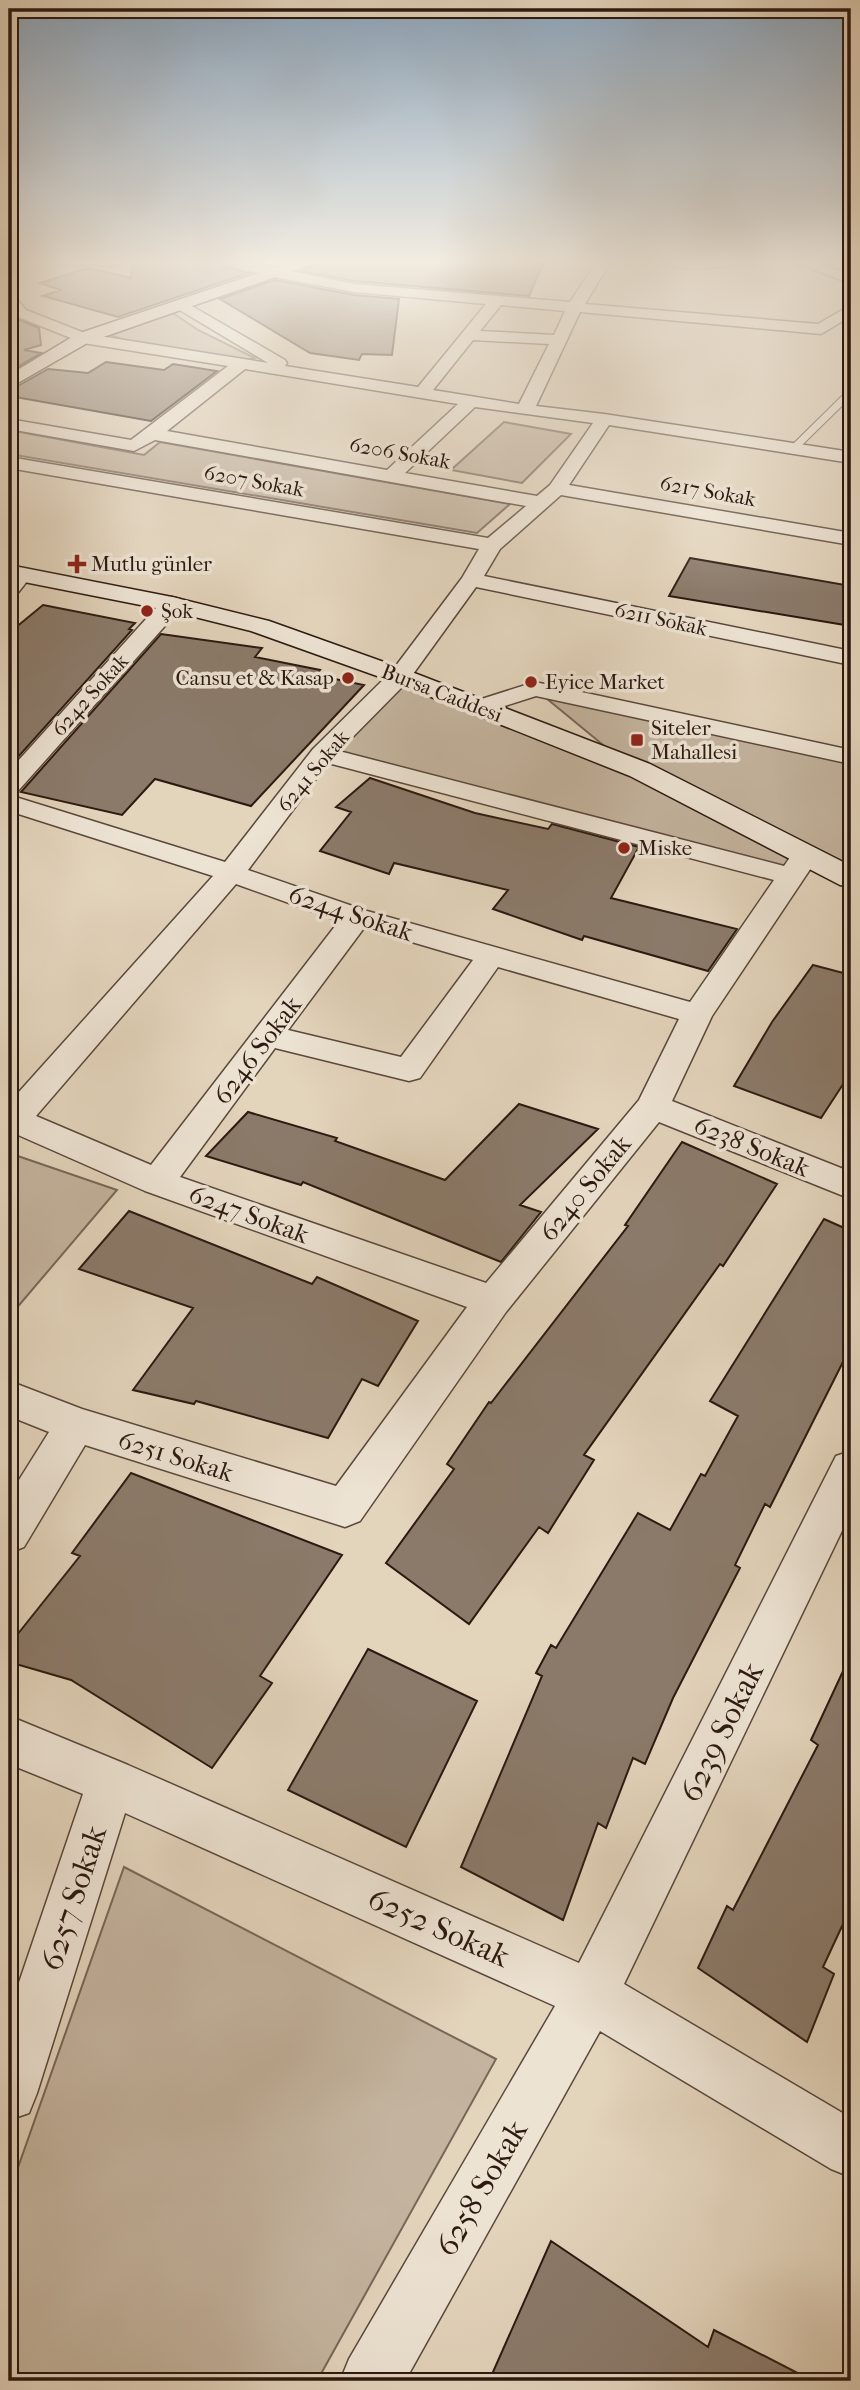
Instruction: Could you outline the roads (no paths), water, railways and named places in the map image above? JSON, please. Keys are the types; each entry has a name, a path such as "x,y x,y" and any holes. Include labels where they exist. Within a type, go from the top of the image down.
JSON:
{"main road":[{"path":"9,383 25,373"},
{"name":"Bursa Caddesi","path":"13,579 172,604 260,626 400,676 640,770 798,866 851,878"}],"street":[{"path":"152,434 230,373"},
{"path":"306,373 525,410 604,419 851,457"},
{"path":"423,393 439,373"},
{"path":"525,410 543,373"},
{"path":"392,475 472,401"},
{"name":"6241 Sokak","path":"11,1119 231,873 322,754 400,676 471,580 492,545 548,495 604,419"},
{"name":"6206 Sokak","path":"9,424 134,446 152,434 392,475 548,495"},
{"name":"6207 Sokak","path":"9,462 492,545"},
{"name":"6217 Sokak","path":"548,495 851,539"},
{"name":"6211 Sokak","path":"471,580 851,658"},
{"name":"6242 Sokak","path":"9,786 172,604"},
{"path":"480,707 536,690 851,757"},
{"path":"322,754 798,866"},
{"name":"6244 Sokak","path":"9,803 231,873 357,917 697,1014"},
{"name":"6240 Sokak","path":"345,1508 493,1301 653,1106 697,1014 798,866"},
{"name":"6246 Sokak","path":"157,1182 357,917"},
{"path":"268,1036 409,1070 491,956"},
{"name":"6238 Sokak","path":"653,1106 851,1186"},
{"name":"6247 Sokak","path":"11,1119 157,1182 493,1301"},
{"name":"6251 Sokak","path":"9,1398 76,1425 345,1508"},
{"path":"9,1533 76,1425"},
{"name":"6239 Sokak","path":"591,1995 851,1469"},
{"name":"6252 Sokak","path":"9,1741 111,1782 591,1995 851,2149"},
{"name":"6257 Sokak","path":"9,2093 111,1782"},
{"name":"6258 Sokak","path":"371,2381 591,1995"}],"lane":[{"path":"794,448 851,392"}],"place":[{"name":"Mutlu günler","path":"77,564"},
{"name":"Şok","path":"147,611"},
{"name":"Cansu et & Kasap","path":"348,678"},
{"name":"Eyice Market","path":"531,682"},
{"name":"Siteler Mahallesi","path":"637,740"},
{"name":"Miske","path":"624,848"}]}
